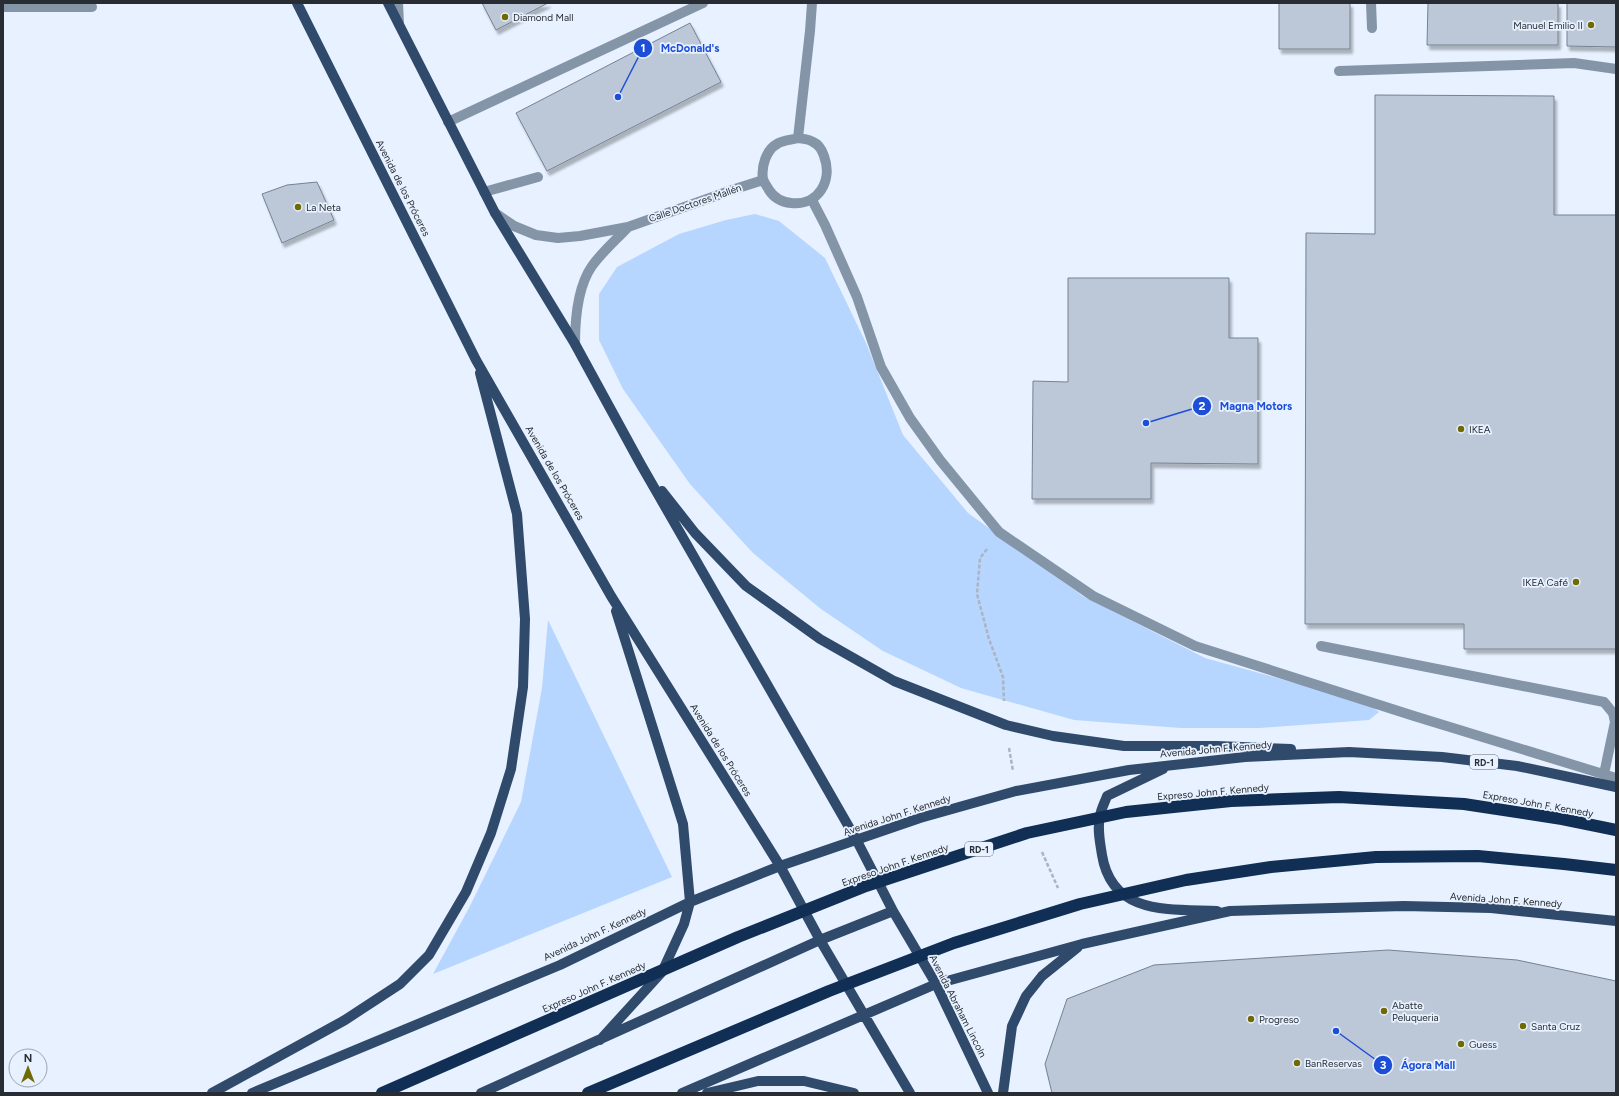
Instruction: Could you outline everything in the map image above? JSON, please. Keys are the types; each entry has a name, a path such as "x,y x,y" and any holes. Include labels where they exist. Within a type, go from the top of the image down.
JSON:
{"highway":[{"name":"Expreso John F. Kennedy","path":"382,1093 738,937 866,886 1027,833 1050,828 1126,812 1231,801 1339,797 1464,804 1562,819 1616,830"},
{"path":"588,1093 829,991 954,943 1080,904 1186,880 1271,867 1376,857 1478,856 1616,870"}],"main road":[{"name":"Avenida de los Próceres","path":"297,3 476,360 611,596 780,866 820,940"},
{"path":"388,3 495,213 575,344 640,463 857,841 892,911 820,940 481,1093"},
{"path":"212,1093 345,1020 400,984 429,955 466,892 491,833 511,769 523,687 525,619 517,514 476,360"},
{"path":"640,463 695,533 746,586 820,639 894,681 1006,725 1052,736 1124,746 1217,746 1349,752"},
{"path":"600,1040 662,972 684,924 690,902 683,824 611,596"},
{"name":"Avenida John F. Kennedy","path":"252,1093 560,965 690,902 780,866 857,841 920,818 1016,791 1129,770 1245,757 1349,752 1442,757 1517,766 1616,787"},
{"path":"1170,766 1107,796 1100,815 1099,836 1103,860 1112,885 1128,899 1156,908 1230,911"},
{"name":"Avenida John F. Kennedy","path":"682,1093 936,984 1082,944 1230,911 1404,906 1491,908 1616,921"},
{"name":"Avenida Abraham Lincoln","path":"892,911 936,984 988,1093"},
{"path":"820,940 910,1093"},
{"path":"1003,1093 1012,1026 1026,996 1042,976 1082,944"},
{"path":"707,1093 758,1081 804,1080 854,1093"}],"street":[{"path":"398,3 399,24"},
{"path":"448,122 703,3"},
{"path":"798,138 812,3"},
{"path":"1371,3 1372,28"},
{"path":"3,7 92,8"},
{"path":"1339,71 1574,63 1616,69"},
{"path":"798,138 813,142 821,149 826,162 828,176 821,191 812,200 798,204 784,202 772,194 763,180 763,167 768,154 777,144 798,138"},
{"path":"484,192 538,177"},
{"name":"Calle Doctores Mallén","path":"495,213 514,226 536,235 558,238 580,236 628,227 763,180"},
{"path":"812,200 825,225 857,297 881,367 910,418 940,460 999,532 1093,596 1195,646 1414,716 1616,778"},
{"path":"575,344 575,320 584,283 592,267 628,227"},
{"path":"1321,646 1604,702 1613,713 1615,722 1604,774"}],"shaded area":[{"path":"755,214 779,221 825,258 866,343 903,435 968,513 1083,596 1205,658 1367,703 1379,712 1369,720 1260,728 1181,728 1074,720 961,688 883,651 821,609 753,553 690,484 623,389 599,340 599,294 617,267 679,234 726,220"},
{"path":"548,620 672,877 433,974 470,906 521,802 542,688"}],"building":[{"name":"Diamond Mall","path":"482,3 548,3 496,30"},
{"path":"1279,3 1350,3 1350,49 1279,49"},
{"path":"1428,3 1558,3 1558,45 1427,45"},
{"name":"Manuel Emilio II","path":"1567,3 1616,3 1616,47 1567,46"},
{"path":"690,23 721,82 547,171 516,113"},
{"name":"IKEA","path":"1375,95 1554,96 1554,215 1616,215 1616,649 1464,649 1464,624 1305,624 1306,233 1375,234"},
{"name":"La Neta","path":"317,182 334,220 282,243 262,194 287,185"},
{"path":"1068,278 1229,278 1229,338 1258,338 1258,464 1151,463 1151,499 1032,499 1033,381 1068,382"},
{"path":"1388,950 1517,960 1616,981 1616,1093 1052,1093 1045,1064 1067,999 1154,965"}],"place":[{"name":"Diamond Mall","path":"505,17"},
{"name":"Manuel Emilio II","path":"1591,25"},
{"name":"McDonald's","path":"618,97"},
{"name":"La Neta","path":"298,207"},
{"name":"Magna Motors","path":"1146,423"},
{"name":"IKEA","path":"1461,429"},
{"name":"IKEA Café","path":"1576,582"},
{"name":"Abatte Peluqueria","path":"1384,1011"},
{"name":"Progreso","path":"1251,1019"},
{"name":"Santa Cruz","path":"1523,1026"},
{"name":"Ágora Mall","path":"1336,1031"},
{"name":"Guess","path":"1461,1044"},
{"name":"BanReservas","path":"1297,1063"}]}
